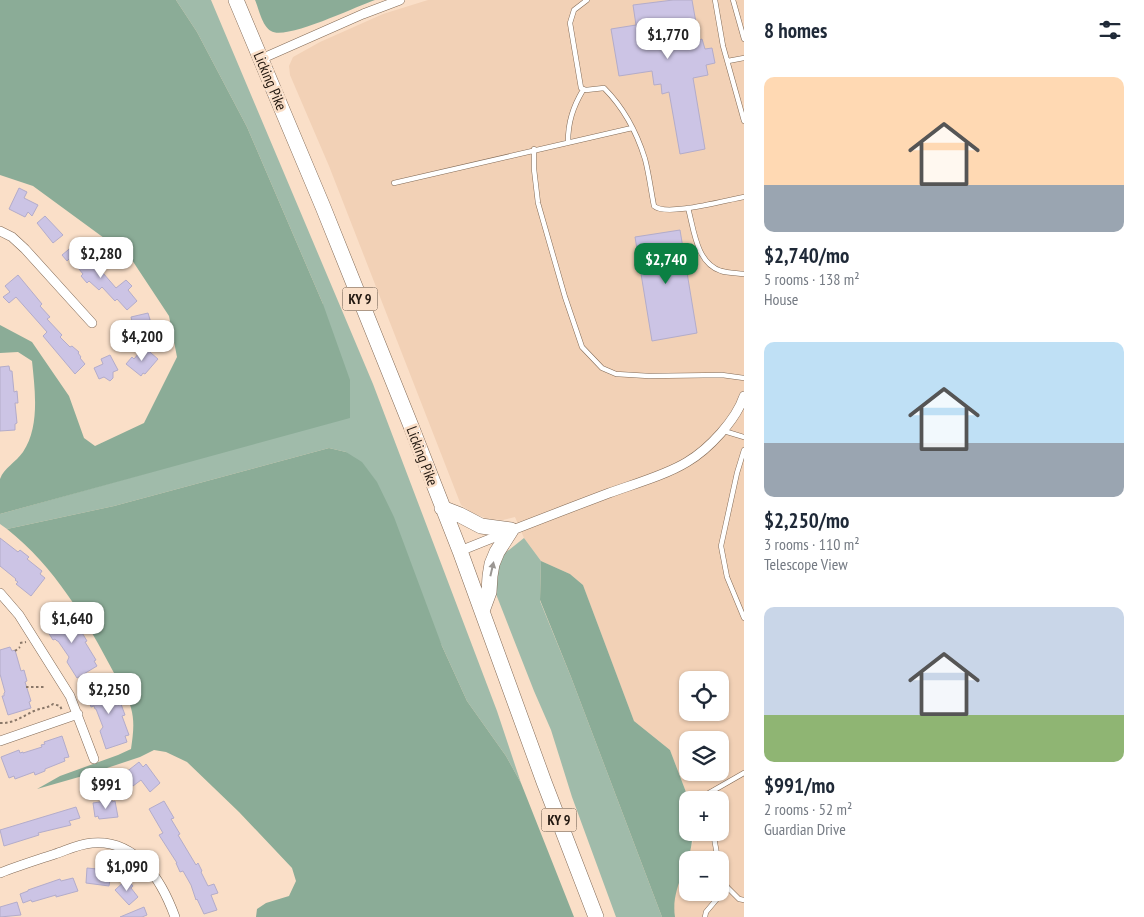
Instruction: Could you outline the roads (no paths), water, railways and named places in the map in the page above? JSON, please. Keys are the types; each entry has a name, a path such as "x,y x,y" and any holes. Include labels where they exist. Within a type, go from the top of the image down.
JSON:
{"main road":[{"name":"Licking Pike","path":"236,0 343,256 460,551 544,782 596,917"},
{"path":"442,508 481,526 511,530 492,564 490,592 482,611"}],"street":[{"path":"261,59 363,14 400,0"},
{"path":"0,231 12,237 25,249 92,323"},
{"path":"460,551 687,462 722,431 740,409 744,396"},
{"path":"0,594 19,615 70,696 94,759"},
{"path":"0,742 78,714"},
{"path":"0,873 77,846 92,843 111,844 130,851 144,862 166,896 175,917"}],"lane":[{"path":"583,90 577,72 570,23 574,10 587,0"},
{"path":"715,0 728,61 744,120"},
{"path":"732,0 744,38"},
{"path":"728,61 744,58"},
{"path":"583,90 604,88 617,101 632,128 645,159 654,206 658,210 688,208 744,196"},
{"path":"568,142 568,126 574,106 583,90"},
{"path":"394,183 534,149 632,128"},
{"path":"534,149 538,203 565,297 582,347 602,368 616,374 649,376 722,375 744,378"},
{"path":"688,208 700,252 708,263 720,270 744,274"},
{"path":"722,431 744,437"},
{"path":"744,450 721,546 726,577 744,618"},
{"path":"712,791 744,773"},
{"path":"729,889 739,899 744,900"},
{"path":"705,917 706,912 715,901"}]}
